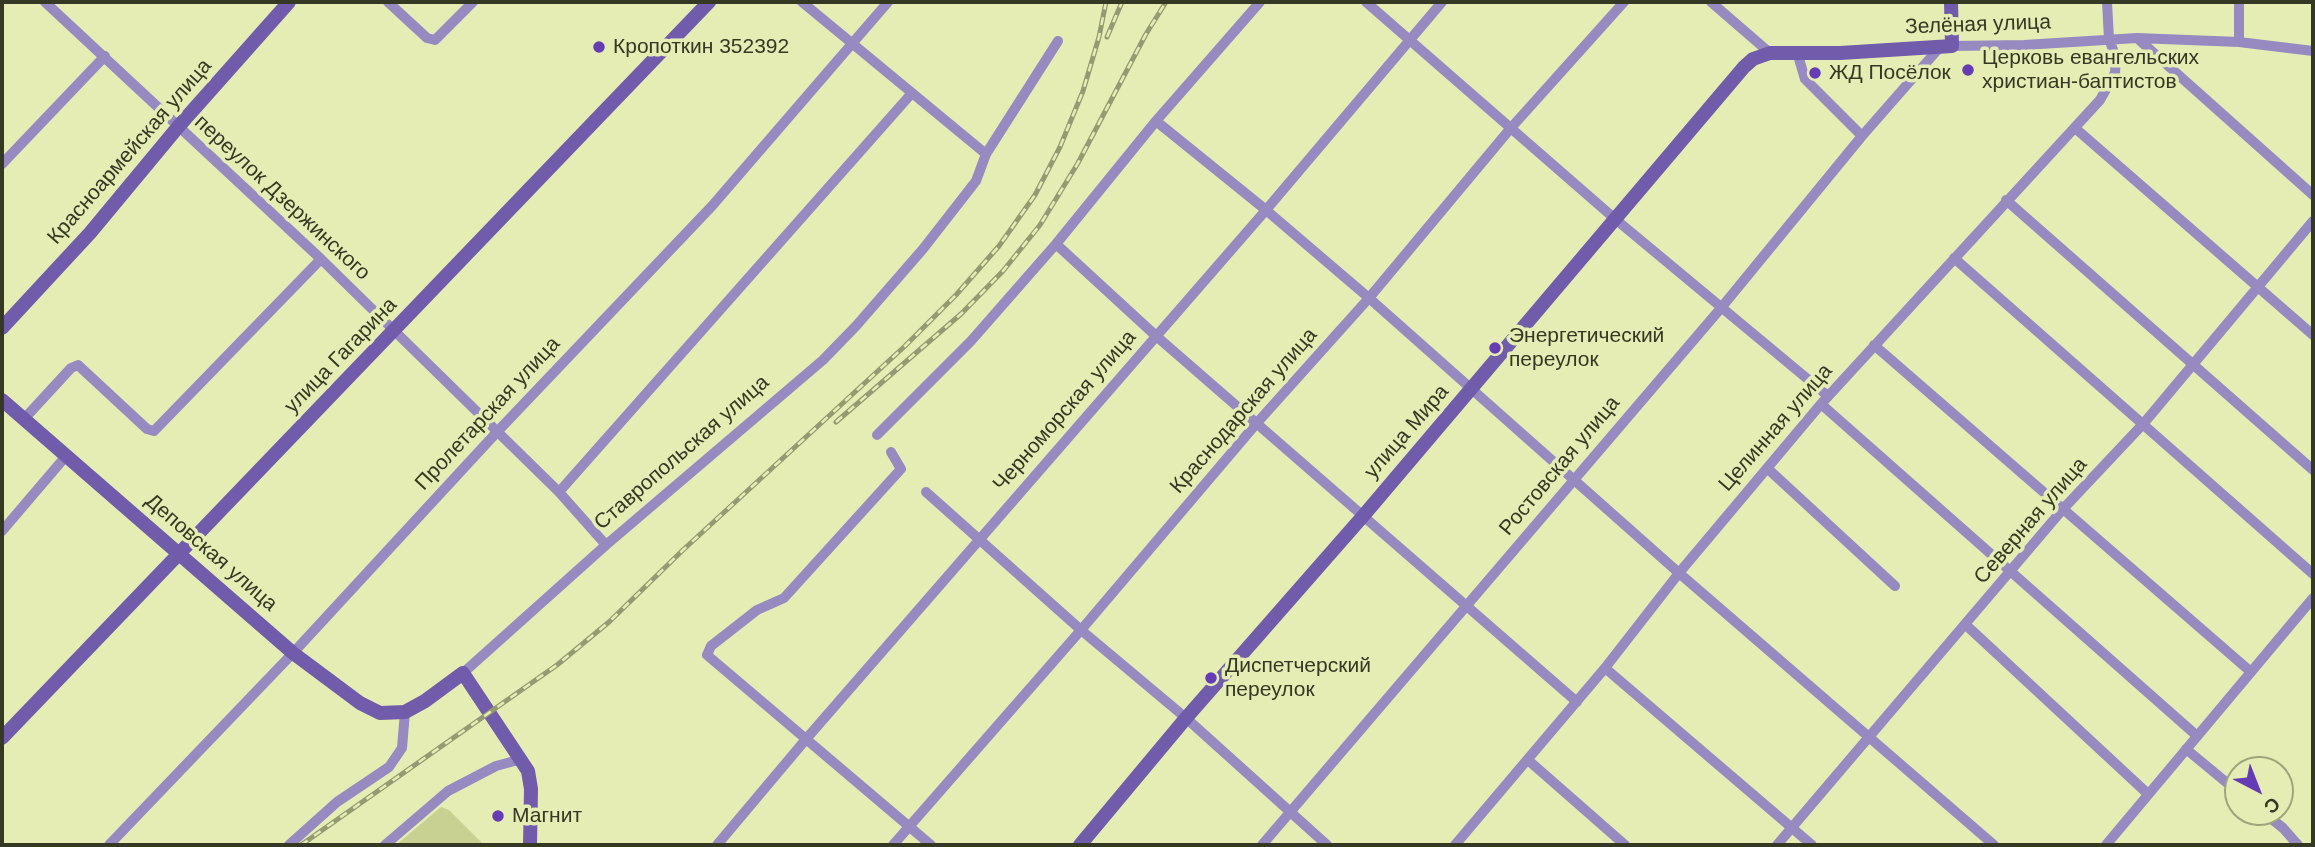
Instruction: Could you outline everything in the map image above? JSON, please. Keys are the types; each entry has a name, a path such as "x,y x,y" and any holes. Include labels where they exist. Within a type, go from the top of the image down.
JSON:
{"street":[{"name":"переулок Дзержинского","path":"45,2 321,259 559,492 606,545"},
{"name":"Красноармейская улица","path":"2,328 90,233 178,127 289,2"},
{"path":"388,2 427,38 435,40 472,2"},
{"name":"улица Гагарина","path":"2,738 709,2"},
{"path":"802,2 986,154"},
{"name":"Пролетарская улица","path":"109,845 712,206 888,2"},
{"path":"877,435 971,341 1260,2"},
{"path":"1366,2 1510,129 1721,308 2196,735"},
{"name":"Черноморская улица","path":"717,845 1155,335 1266,210 1442,2"},
{"name":"Краснодарская улица","path":"893,845 1082,631 1256,424 1369,298 1510,129 1624,2"},
{"path":"1711,2 1770,53"},
{"path":"1946,46 1951,2"},
{"name":"Целинная улица","path":"1455,845 1577,702 1679,573 1825,400 2100,100 2115,73 2116,58 2109,39 2107,2"},
{"path":"2239,2 2239,42"},
{"path":"2137,38 2313,195"},
{"name":"Зелёная улица","path":"1770,53 1840,53 2137,38 2239,42 2313,51"},
{"name":"Ставропольская улица","path":"405,712 463,673 606,545 836,347 927,244 976,181 986,154 1058,41"},
{"name":"Ростовская улица","path":"1262,845 1721,308 1863,136 1946,46"},
{"path":"1797,52 1805,79 1863,136"},
{"name":"улица Мира","path":"1080,845 1744,67 1753,59 1770,53"},
{"path":"2,164 105,56"},
{"path":"559,492 912,93"},
{"path":"1156,121 1369,298 1679,573 1994,845"},
{"path":"2075,128 2313,334"},
{"path":"2006,200 2313,470"},
{"name":"Северная улица","path":"1777,845 2063,509 2144,423 2313,221"},
{"path":"1056,244 1256,424 1577,702"},
{"path":"1954,258 2313,574"},
{"path":"23,419 71,368 78,365 147,429 154,430 321,259"},
{"path":"1874,345 2251,672"},
{"name":"Деповская улица","path":"2,400 293,653 360,702 380,713 405,712"},
{"path":"891,452 901,470 784,598 757,610 710,646 707,655 931,845"},
{"path":"2,531 66,456"},
{"path":"1767,468 1895,586"},
{"path":"926,492 1082,631 1186,718 1327,845"},
{"path":"2106,845 2313,598"},
{"path":"1966,625 2148,794"},
{"path":"1605,668 1812,845"},
{"path":"463,673 528,771 531,789 530,845"},
{"path":"289,845 337,802 389,766 402,748 405,712"},
{"path":"2186,749 2224,780"},
{"path":"385,845 448,792 496,766 522,759"},
{"path":"1528,760 1625,845"},
{"path":"2280,826 2298,845"}],"green space":[{"path":"441,807 449,810 484,845 396,845"}],"railway":[{"path":"301,845 557,665 609,622 683,550 905,346 956,295 999,246 1035,195 1060,147 1083,91 1106,2"},
{"path":"1107,37 1122,2"},
{"path":"836,422 961,314 1003,271 1040,225 1078,163 1146,34 1166,2"}],"place":[{"name":"Кропоткин 352392","path":"599,47"},
{"name":"Церковь евангельских христиан-баптистов","path":"1968,70"},
{"name":"ЖД Посёлок","path":"1815,73"},
{"name":"Энергетический переулок","path":"1495,348"},
{"name":"Диспетчерский переулок","path":"1211,678"},
{"name":"Магнит","path":"498,816"}]}
